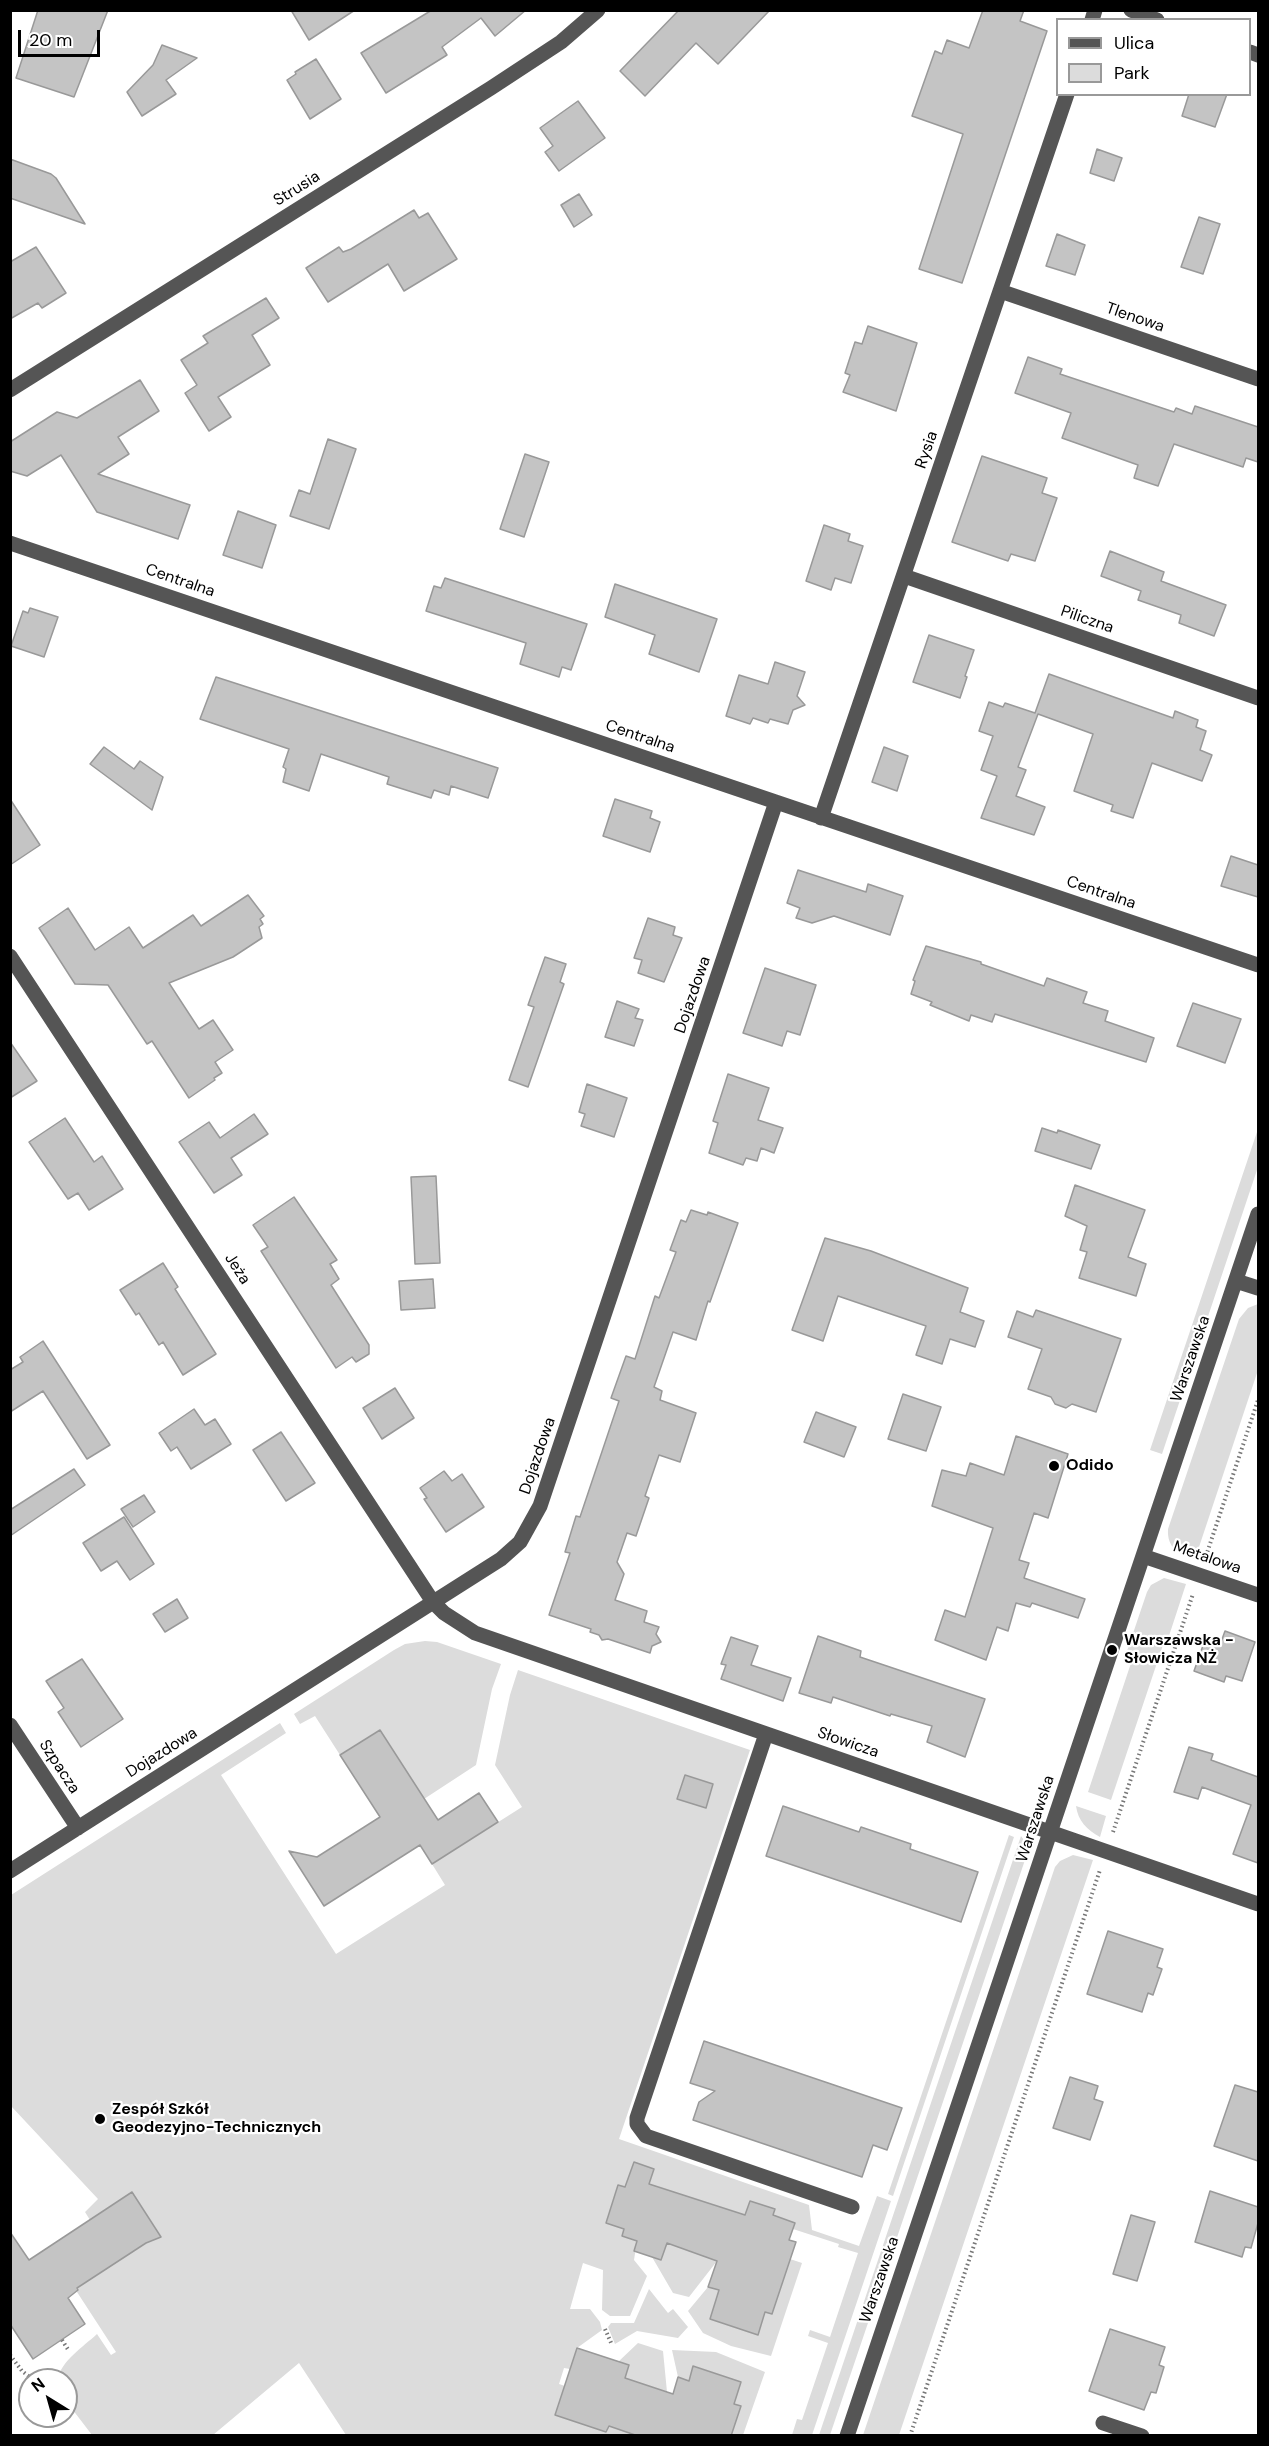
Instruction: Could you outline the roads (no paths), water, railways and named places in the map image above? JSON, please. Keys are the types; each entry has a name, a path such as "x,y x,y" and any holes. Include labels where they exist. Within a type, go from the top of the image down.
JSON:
{"street":[{"name":"Strusia","path":"10,390 491,88 561,42 598,10"},
{"path":"1131,10 1152,18"},
{"name":"Rysia","path":"821,818 1066,96"},
{"name":"Tlenowa","path":"1000,291 1258,379"},
{"name":"Centralna","path":"10,543 1258,965"},
{"name":"Piliczna","path":"904,576 1258,698"},
{"name":"Dojazdowa","path":"10,1871 501,1559 520,1542 540,1506 776,802"},
{"name":"Jeża","path":"10,956 433,1602"},
{"name":"Warszawska","path":"847,2436 1258,1215"},
{"path":"1236,1281 1258,1288"},
{"name":"Metalowa","path":"1143,1556 1258,1595"},
{"name":"Słowicza","path":"433,1602 444,1613 475,1632 1258,1904"},
{"name":"Szpacza","path":"10,1725 78,1828"},
{"path":"766,1734 637,2118 637,2124 640,2132 646,2136 852,2207"},
{"path":"1103,2423 1142,2436"}],"place":[{"name":"Odido","path":"1054,1466"},
{"name":"Warszawska - Słowicza NŻ","path":"1112,1650"},
{"name":"Zespół Szkół Geodezyjno-Technicznych","path":"100,2119"}]}
